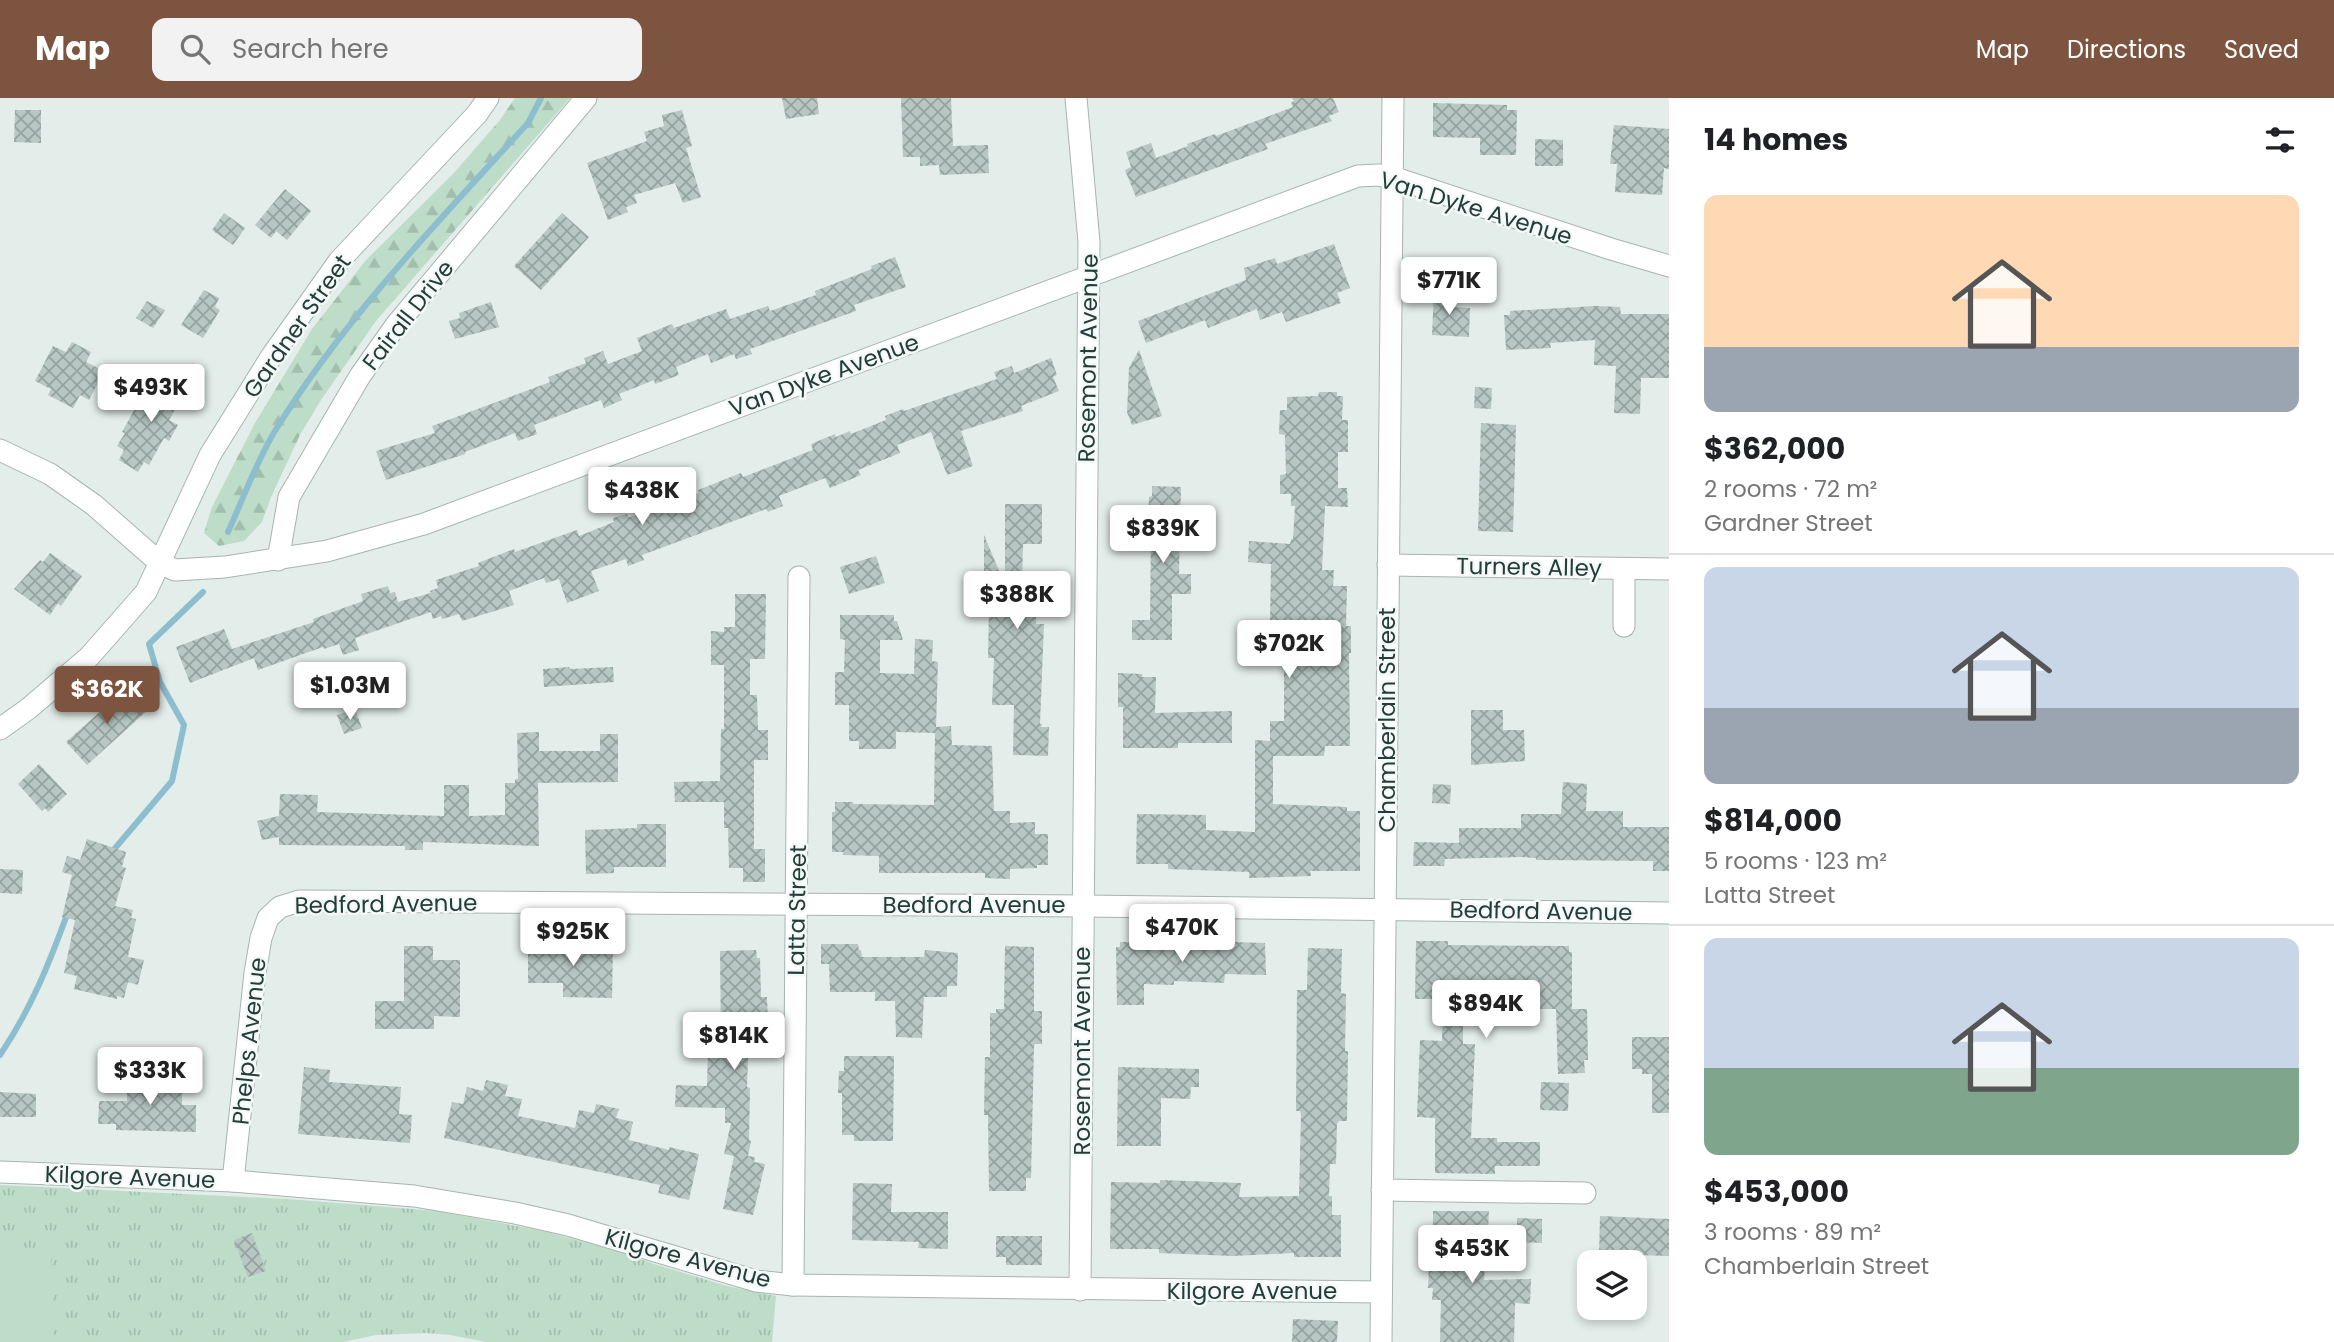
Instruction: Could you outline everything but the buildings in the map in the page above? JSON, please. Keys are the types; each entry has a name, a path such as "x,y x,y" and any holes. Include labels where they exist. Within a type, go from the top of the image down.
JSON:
{"street":[{"name":"Gardner Street","path":"0,729 89,657 146,592 210,455 271,357 339,261 477,114 488,98"},
{"name":"Fairall Drive","path":"278,560 289,497 359,376 396,325 586,98"},
{"name":"Rosemont Avenue","path":"1076,98 1089,242 1080,1290"},
{"name":"Chamberlain Street","path":"1381,1342 1393,98"},
{"name":"Van Dyke Avenue","path":"0,450 50,474 94,505 160,563 184,571 278,560 327,551 424,524 1340,181 1365,175 1392,177 1669,266"},
{"name":"Turners Alley","path":"1388,565 1669,569"},
{"path":"1624,569 1624,626"},
{"name":"Latta Street","path":"793,1285 799,577"},
{"name":"Bedford Avenue","path":"280,907 299,901 1669,912"},
{"name":"Phelps Avenue","path":"233,1181 257,961 268,918 280,907"},
{"name":"Kilgore Avenue","path":"0,1172 233,1181 414,1196 515,1213 638,1244 756,1281 793,1285 1381,1292"},
{"path":"1382,1190 1585,1193"}],"green space":[{"path":"515,98 570,98 376,321 300,435 262,522 244,541 219,546 204,533 212,507 255,423 312,329 366,260 452,175 500,120"},
{"path":"0,1185 288,1199 437,1211 543,1231 615,1250 727,1286 776,1296 772,1342 486,1342 426,1333 376,1335 343,1342 0,1342"},
{"path":"0,1248 51,1248 54,1339 0,1339"}],"waterway":[{"path":"228,532 268,443 302,389 394,271 528,123 541,98"},
{"path":"111,853 172,781 184,725 160,682 149,644 203,592"},
{"path":"0,1055 38,986 68,912"}]}
